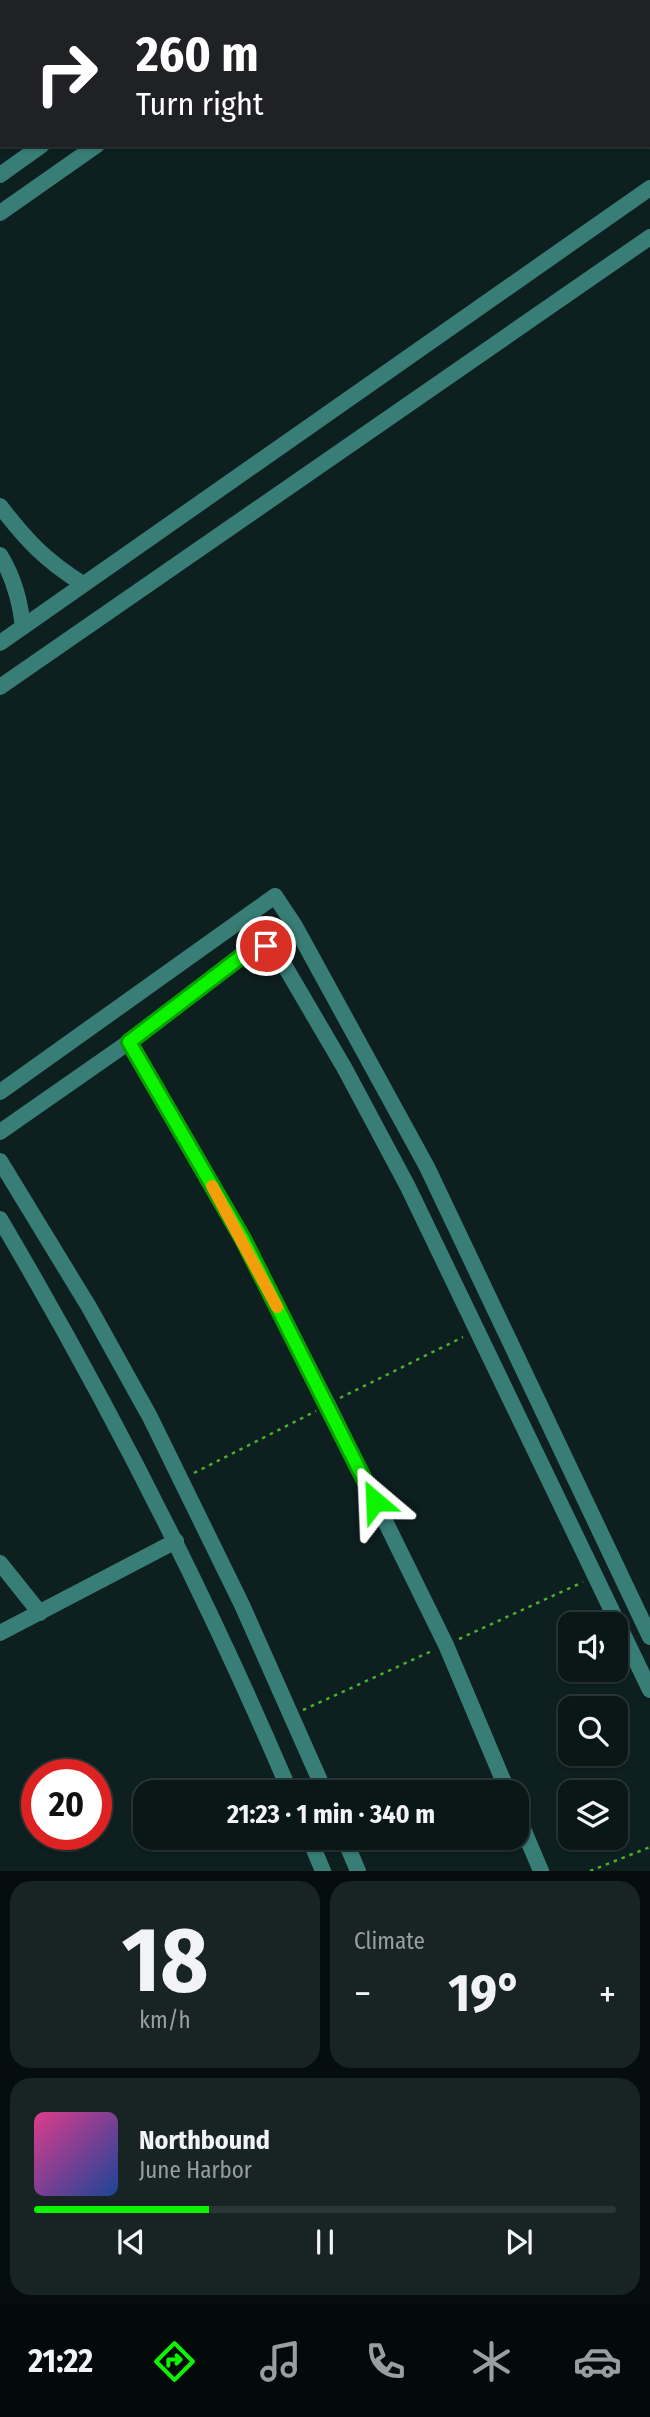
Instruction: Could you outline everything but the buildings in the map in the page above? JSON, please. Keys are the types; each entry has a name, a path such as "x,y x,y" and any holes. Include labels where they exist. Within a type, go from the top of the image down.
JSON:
{"lane":[{"path":"0,175 39,147"},
{"path":"0,214 94,147"},
{"path":"0,643 650,188"},
{"path":"0,687 650,237"},
{"path":"0,506 36,551 83,584"},
{"path":"0,555 20,598 23,627"},
{"path":"0,1092 275,896 295,926 432,1178 650,1637"},
{"path":"0,1132 129,1042 251,949 266,946 276,951 345,1069 408,1187 650,1690"},
{"path":"129,1042 243,1239 328,1405 446,1645 503,1780"},
{"path":"0,1161 89,1307 150,1417 243,1605 320,1780"},
{"path":"0,1219 124,1438 176,1541 285,1780"},
{"path":"2,1628 40,1613 176,1541"},
{"path":"0,1563 40,1613"},
{"path":"529,1843 541,1871"},
{"path":"314,1850 323,1871"},
{"path":"349,1850 358,1871"}],"path":[{"path":"590,1871 650,1847"}],"slow traffic":[{"path":"212,1186 243,1239 277,1307"}],"route":[{"path":"266,946 251,949 129,1042 243,1239 375,1501"}]}
